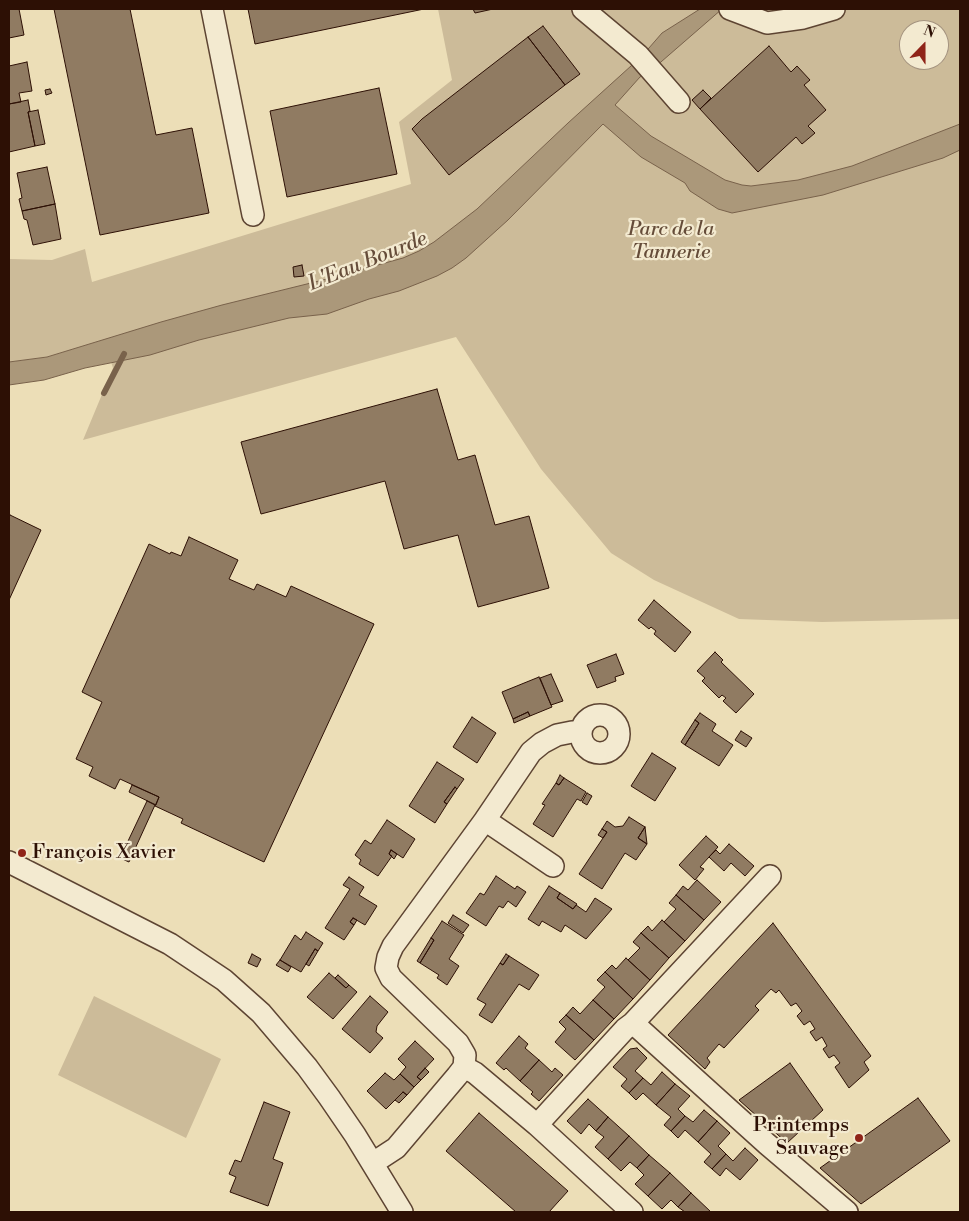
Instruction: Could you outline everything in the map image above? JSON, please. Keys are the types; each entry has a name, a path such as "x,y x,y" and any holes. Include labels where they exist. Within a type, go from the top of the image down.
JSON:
{"street":[{"path":"212,9 253,215"},
{"path":"584,9 638,54 679,102"},
{"path":"733,10 768,23 803,18 834,9"},
{"path":"373,1163 396,1148 464,1067 465,1055 458,1043 391,978 386,968 393,946 486,820 531,752 558,735 581,732"},
{"path":"486,820 553,866"},
{"path":"9,862 170,944 224,980 261,1013 307,1067 355,1135 402,1212"},
{"path":"537,1125 770,876"},
{"path":"633,1023 767,1144 847,1212"},
{"path":"464,1067 475,1073 537,1125 632,1212"}],"green space":[{"name":"Parc de la Tannerie","path":"438,9 960,9 960,619 822,622 739,619 654,580 611,553 541,469 456,337 83,440 113,368 104,340 47,357 9,362 9,259 52,260 85,249 92,282 411,184 399,122 452,80"},
{"path":"94,996 221,1059 186,1138 58,1075"}],"shaded area":[{"path":"700,9 722,9 654,68 640,77 615,105 651,136 725,180 751,186 798,180 852,166 960,124 960,150 943,158 823,195 732,213 718,209 690,191 685,183 641,157 603,124 508,220 466,258 437,276 399,291 369,299 327,314 289,318 199,340 150,355 85,368 44,380 9,385 9,362 47,357 161,322 327,279 403,258 419,251 434,242 477,209 642,56 662,33"}],"building":[{"path":"9,9 19,9 24,35 9,38"},
{"path":"54,9 130,9 156,135 192,128 209,213 100,235"},
{"path":"248,9 424,9 255,44"},
{"path":"473,9 493,9 475,13"},
{"path":"543,26 580,74 565,85 528,37"},
{"path":"528,37 565,85 449,175 412,129 422,119"},
{"path":"769,46 791,72 797,66 810,80 804,85 826,110 808,126 815,133 802,144 796,137 758,172 700,109"},
{"path":"27,62 32,91 19,93 21,102 9,104 9,66"},
{"path":"379,88 397,174 287,197 270,111"},
{"path":"50,89 52,93 46,95 45,90"},
{"path":"703,90 711,98 700,109 692,100"},
{"path":"28,100 30,111 28,112 35,146 9,152 9,104"},
{"path":"38,110 45,144 35,146 28,112"},
{"path":"47,167 55,204 22,211 19,199 22,198 17,173"},
{"path":"55,204 61,239 33,245 27,220 24,219 22,211"},
{"path":"302,265 304,276 294,277 293,267"},
{"path":"437,389 458,460 475,455 495,525 529,516 549,588 478,607 458,535 404,549 385,481 261,514 241,442"},
{"path":"10,515 41,530 9,600 9,518"},
{"path":"189,537 238,560 229,579 254,590 257,584 286,597 291,586 374,624 264,862 181,823 183,819 155,806 159,797 120,779 115,789 89,776 93,767 76,759 102,702 82,692 149,544 170,554 171,552 181,556"},
{"path":"654,600 691,632 675,652 654,634 656,631 651,627 649,629 638,620"},
{"path":"715,652 723,660 721,662 754,694 736,713 723,701 726,698 722,695 719,698 702,681 705,678 697,671"},
{"path":"616,654 624,674 615,677 616,681 597,688 587,665"},
{"path":"551,674 563,701 551,705 540,678"},
{"path":"539,677 552,707 530,716 528,712 513,719 502,692"},
{"path":"528,712 530,716 514,723 513,719"},
{"path":"700,713 716,724 712,731 733,745 719,766 685,745 699,723 695,720"},
{"path":"472,717 496,733 477,763 453,747"},
{"path":"695,720 699,723 685,745 681,742"},
{"path":"741,731 752,738 746,747 735,740"},
{"path":"652,753 676,768 655,801 631,786"},
{"path":"437,762 464,779 457,789 455,787 444,802 447,804 435,823 409,806"},
{"path":"560,775 564,778 559,785 556,783"},
{"path":"564,778 586,792 581,801 577,799 553,837 533,824 545,805 542,804 556,783 559,785"},
{"path":"132,785 159,797 156,805 129,792"},
{"path":"455,787 457,789 447,804 444,802"},
{"path":"587,793 592,796 587,805 582,802"},
{"path":"147,801 155,805 129,862 120,858"},
{"path":"629,817 645,827 638,838 647,844 636,860 625,853 602,889 579,874 607,832 602,829 607,821 615,827 623,826"},
{"path":"387,820 415,839 403,858 391,850 389,854 392,856 378,876 359,864 361,860 355,855 365,840 371,844"},
{"path":"645,827 647,844 638,838"},
{"path":"602,829 607,832 603,838 598,835"},
{"path":"706,836 718,847 700,867 704,869 695,880 679,865"},
{"path":"729,844 754,866 745,876 731,863 724,871 709,857 716,850 720,854"},
{"path":"391,850 397,854 394,859 389,854"},
{"path":"496,876 515,889 517,886 526,892 516,907 508,901 503,908 499,906 486,926 466,913 480,893 484,895"},
{"path":"349,877 364,887 359,895 377,906 365,925 353,918 350,922 354,925 344,940 325,928 350,889 343,885"},
{"path":"697,880 721,902 704,920 676,895 683,886 688,890"},
{"path":"549,886 560,893 557,898 573,909 576,905 586,912 595,898 612,909 586,939 565,925 561,932 542,921 539,926 528,919"},
{"path":"560,893 577,904 573,909 557,898"},
{"path":"676,895 704,920 685,941 664,922 676,909 669,903"},
{"path":"453,915 469,925 463,933 448,923"},
{"path":"353,918 357,920 354,925 350,922"},
{"path":"662,920 685,941 669,958 641,933 648,926 652,931"},
{"path":"442,921 464,935 449,959 459,966 447,985 437,978 439,975 420,963 434,940 431,938"},
{"path":"773,923 871,1056 864,1062 869,1070 849,1088 835,1067 840,1063 834,1055 829,1058 823,1049 827,1046 822,1037 816,1041 810,1032 815,1029 810,1021 804,1025 797,1016 802,1011 796,1003 791,1006 779,990 776,993 771,989 755,1006 759,1010 724,1048 719,1044 707,1058 710,1062 705,1069 668,1035"},
{"path":"306,932 323,943 318,951 315,949 301,972 280,960 295,935 301,940"},
{"path":"641,933 669,958 650,980 628,960 640,948 633,942"},
{"path":"431,938 434,940 420,963 417,961"},
{"path":"315,949 318,951 309,966 306,964"},
{"path":"252,954 261,959 257,967 248,963"},
{"path":"506,954 509,956 503,965 500,963"},
{"path":"509,956 539,975 529,990 519,984 492,1023 479,1015 486,1004 477,999 500,963 503,965"},
{"path":"626,958 650,980 633,999 605,972 612,965 616,969"},
{"path":"280,960 291,967 288,972 276,965"},
{"path":"605,972 633,999 614,1019 593,1000 605,987 597,980"},
{"path":"329,973 346,988 349,985 357,992 333,1019 307,997"},
{"path":"338,975 349,985 346,988 335,978"},
{"path":"370,996 388,1012 377,1026 376,1032 383,1038 370,1053 342,1029"},
{"path":"593,1000 614,1019 594,1040 566,1015 573,1007 580,1014"},
{"path":"566,1015 594,1040 575,1060 555,1042 566,1029 559,1022"},
{"path":"519,1036 528,1044 525,1048 539,1060 520,1081 506,1068 504,1070 496,1063"},
{"path":"415,1041 434,1059 417,1077 421,1080 414,1087 400,1074 406,1067 398,1059"},
{"path":"637,1048 647,1058 635,1071 643,1078 629,1093 621,1086 627,1079 613,1067 630,1049"},
{"path":"539,1060 552,1072 555,1068 563,1075 539,1101 531,1094 533,1092 520,1081"},
{"path":"790,1063 823,1110 787,1143 739,1100"},
{"path":"425,1068 429,1072 421,1080 417,1077"},
{"path":"662,1072 675,1084 656,1105 643,1093 636,1100 629,1093 643,1078 651,1085"},
{"path":"385,1073 394,1080 400,1074 414,1087 407,1095 403,1092 386,1109 367,1091"},
{"path":"675,1084 690,1096 678,1109 685,1116 671,1131 664,1125 671,1117 656,1105"},
{"path":"403,1092 407,1095 399,1103 395,1100"},
{"path":"918,1098 950,1141 861,1204 820,1168"},
{"path":"588,1099 608,1117 596,1131 589,1124 581,1134 567,1121"},
{"path":"264,1102 290,1112 273,1159 283,1163 268,1206 230,1192 236,1177 229,1174 235,1160 241,1162"},
{"path":"704,1110 717,1121 698,1142 685,1130 678,1138 671,1131 685,1116 693,1122"},
{"path":"479,1113 568,1191 549,1212 516,1212 446,1151"},
{"path":"608,1117 629,1136 608,1159 595,1147 604,1137 596,1131"},
{"path":"717,1121 730,1133 718,1146 726,1154 712,1169 704,1162 711,1154 698,1142"},
{"path":"629,1136 649,1155 637,1168 630,1162 621,1171 608,1159"},
{"path":"745,1148 758,1160 740,1180 726,1168 720,1176 712,1169 726,1154 733,1161"},
{"path":"649,1155 670,1173 648,1196 635,1184 644,1175 637,1168"},
{"path":"670,1173 691,1193 678,1207 671,1200 662,1209 648,1196"},
{"path":"691,1193 711,1212 685,1212 678,1207"}],"waterway":[{"path":"104,393 124,354"}],"place":[{"name":"François Xavier","path":"22,853"},
{"name":"Printemps Sauvage","path":"859,1138"}],"water label":[{"name":"L'Eau Bourde","path":"368,262"}]}
